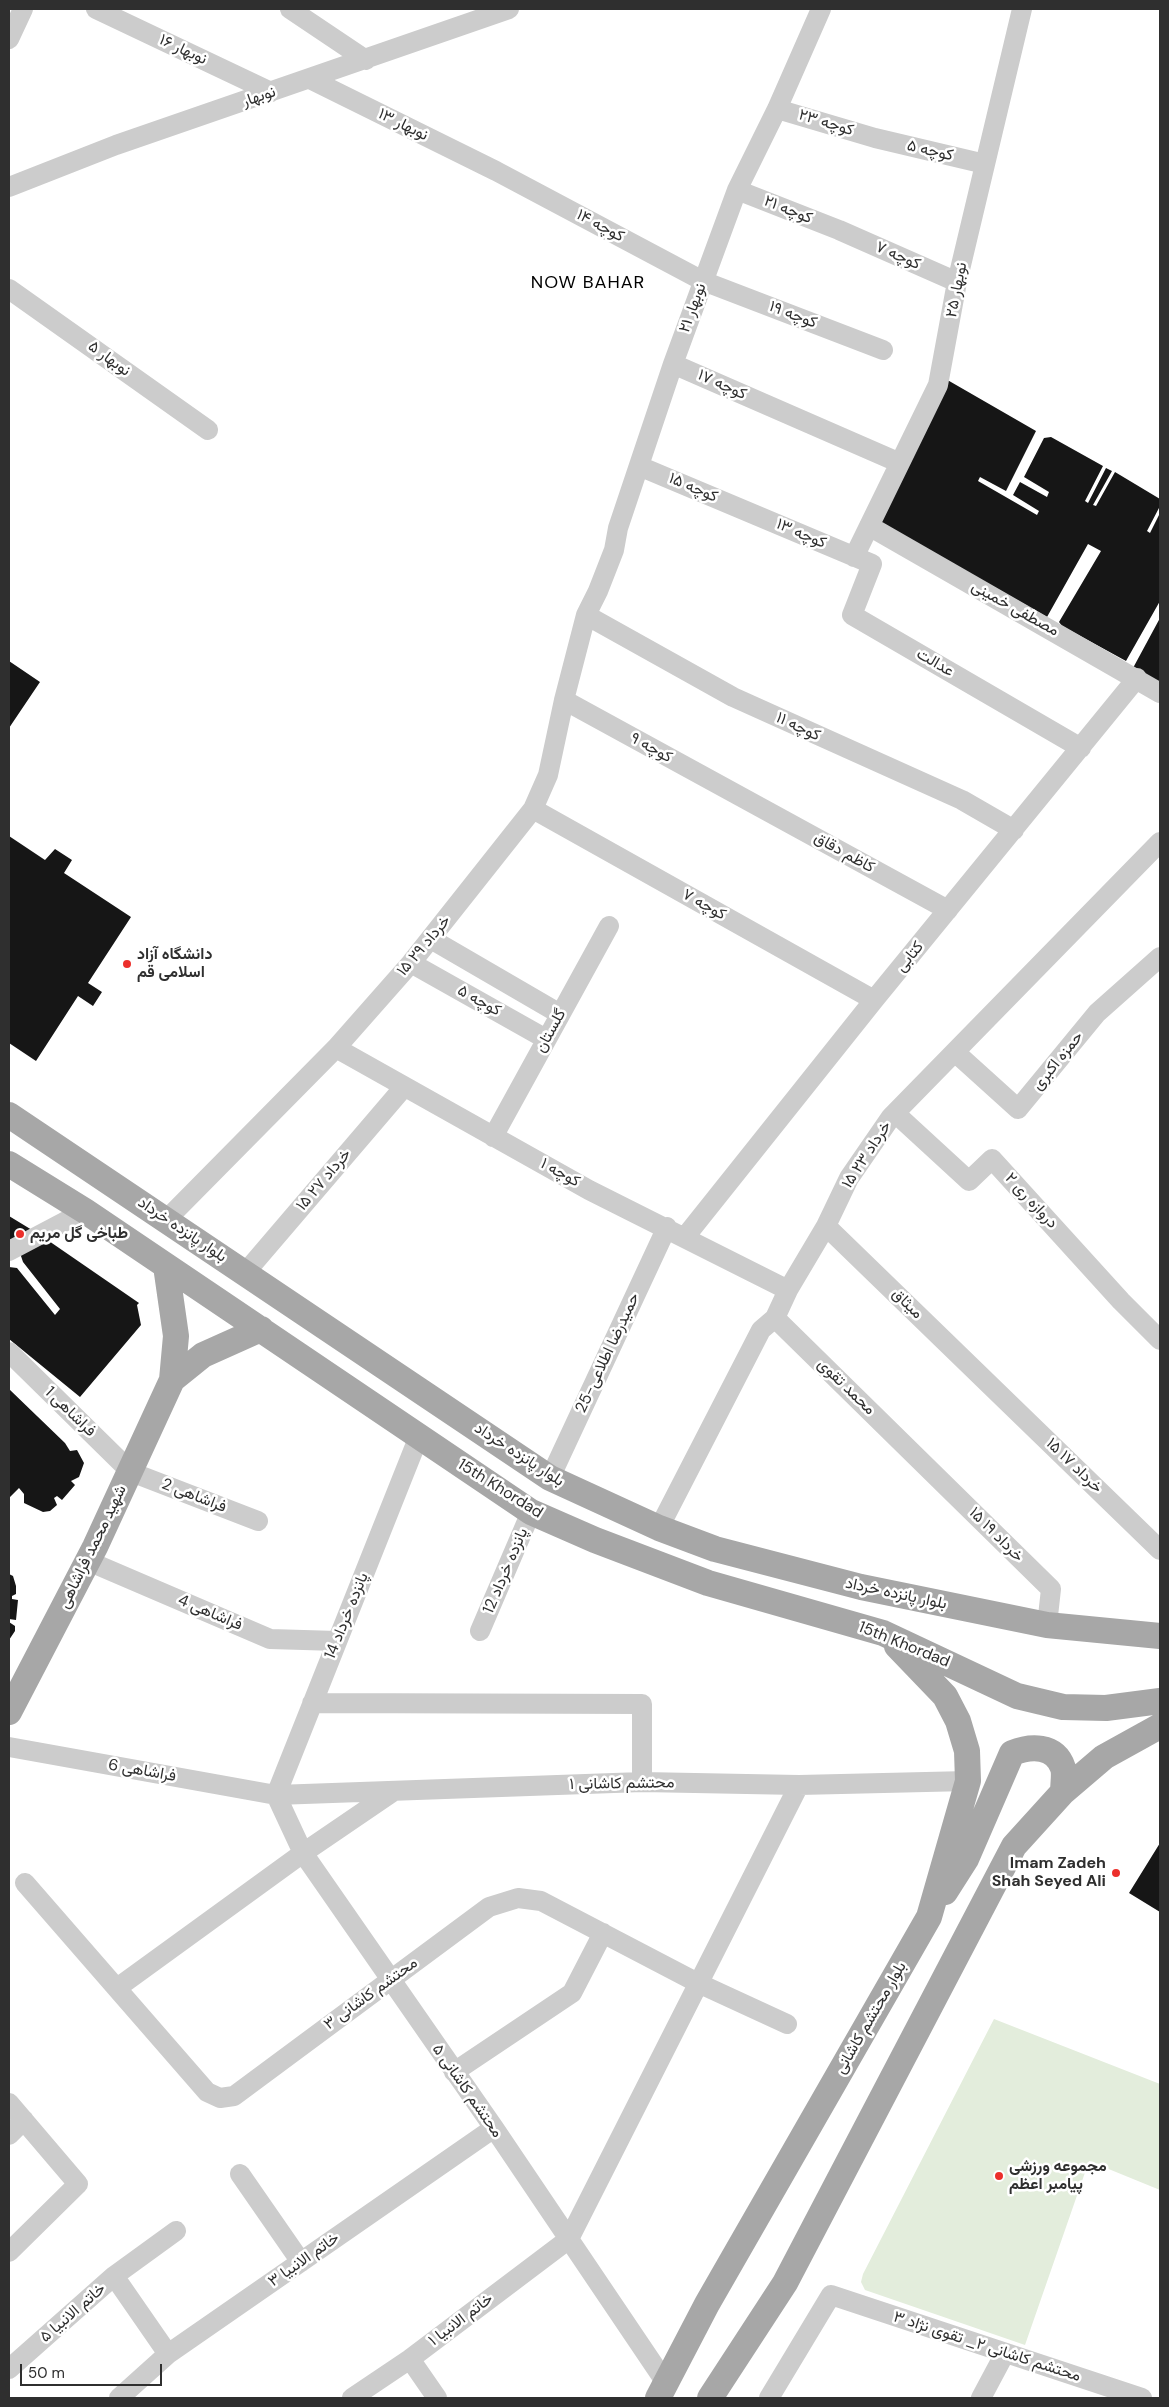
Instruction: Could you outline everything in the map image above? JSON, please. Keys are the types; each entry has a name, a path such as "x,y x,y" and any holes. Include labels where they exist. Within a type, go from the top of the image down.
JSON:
{"main road":[{"name":"بلوار پانزده خرداد","path":"9,1114 550,1478 659,1528 715,1549 861,1587 1047,1625 1160,1636"},
{"name":"15th Khordad","path":"9,1164 85,1211 531,1512 595,1540 708,1583 884,1634"},
{"path":"166,1266 176,1336 172,1380"},
{"path":"172,1380 203,1355 261,1329"},
{"name":"شهید محمد فراشاهی","path":"9,1712 88,1561 131,1472 172,1380"},
{"path":"884,1634 1017,1696 1062,1707 1106,1708 1160,1702"},
{"name":"بلوار محتشم کاشانی","path":"662,2391 707,2304 929,1917 968,1781 967,1751 958,1721 945,1696 884,1634"},
{"path":"710,2398 785,2283 1014,1846 1063,1792 1104,1757 1160,1726"},
{"path":"929,1917 966,1859 1012,1753 1028,1747 1040,1748 1053,1755 1063,1768 1063,1792"}],"street":[{"path":"9,39 23,9"},
{"name":"نوبهار ۱۶","path":"96,9 271,92"},
{"path":"290,9 366,60"},
{"name":"نوبهار","path":"10,182 509,9"},
{"name":"نوبهار ۲۱","path":"586,615 598,591 614,550 618,528 673,364 737,190 777,109 821,9"},
{"name":"نوبهار ۲۵","path":"854,557 938,385 957,282 1022,9"},
{"name":"نوبهار ۱۳","path":"310,79 496,171"},
{"name":"کوچه ۲۳","path":"777,109 875,138"},
{"name":"کوچه ۵","path":"875,138 985,164"},
{"name":"کوچه ۱۴","path":"496,171 703,281"},
{"name":"کوچه ۲۱","path":"737,190 839,230"},
{"name":"کوچه ۷","path":"839,230 957,282"},
{"name":"کوچه ۱۹","path":"703,281 883,350"},
{"name":"نوبهار ۵","path":"9,289 208,430"},
{"name":"کوچه ۱۷","path":"673,364 900,463"},
{"name":"کوچه ۱۵","path":"639,466 748,511"},
{"name":"کوچه ۱۳","path":"748,511 854,557"},
{"name":"مصطفی خمینی","path":"869,526 1137,678 1160,693"},
{"name":"عدالت","path":"854,557 872,564 852,615 1080,748"},
{"name":"۱۵ خرداد ۲۹","path":"166,1220 336,1048 431,940 533,809 548,775 564,700 586,615"},
{"name":"کوچه ۱۱","path":"586,615 733,697 962,800 1014,830"},
{"name":"کتابی","path":"685,1237 874,1000 1137,678"},
{"name":"کوچه ۹","path":"564,700 739,796"},
{"name":"کاظم دقاق","path":"739,796 948,910"},
{"name":"کوچه ۷","path":"533,809 874,1000"},
{"name":"۱۵ خرداد ۲۳","path":"659,1528 761,1330 775,1318 788,1290 826,1226 849,1178 895,1113 956,1053 1160,842"},
{"name":"گلستان","path":"493,1137 608,926"},
{"name":"کوچه ۵","path":"431,940 560,1014"},
{"name":"حمزه اکبری","path":"956,1053 1018,1110 1097,1013 1160,958"},
{"name":"کوچه ۵","path":"411,963 546,1039"},
{"name":"کوچه ۱","path":"336,1048 590,1190 788,1290"},
{"name":"۱۵ خرداد ۲۷","path":"245,1272 404,1087"},
{"name":"دروازه ری ۲","path":"895,1113 969,1181 992,1159 1121,1301 1160,1340"},
{"path":"9,1251 85,1211"},
{"name":"میثاق","path":"826,1226 988,1382"},
{"name":"حمیدرضا اطلاعی-25","path":"550,1478 667,1228"},
{"name":"محمد تقوی","path":"775,1318 916,1455"},
{"name":"فراشاهی 1","path":"9,1352 131,1472"},
{"name":"۱۵ خرداد ۱۷","path":"988,1382 1160,1550"},
{"name":"پانزده خرداد 14","path":"276,1795 419,1436"},
{"name":"۱۵ خرداد ۱۹","path":"916,1455 1051,1589 1047,1625"},
{"name":"فراشاهی 2","path":"131,1472 258,1521"},
{"name":"پانزده خرداد 12","path":"480,1631 531,1512"},
{"name":"فراشاهی 4","path":"88,1561 270,1639 337,1641"},
{"path":"312,1703 642,1704 642,1782"},
{"name":"فراشاهی 6","path":"9,1747 276,1795"},
{"name":"محتشم کاشانی ۱","path":"276,1795 642,1782 799,1785 968,1781"},
{"path":"569,2239 799,1785"},
{"path":"117,1988 303,1853 395,1791"},
{"name":"محتشم کاشانی ۵","path":"276,1795 303,1853 569,2239 662,2391"},
{"name":"محتشم کاشانی ۳","path":"25,1882 207,2092 220,2098 234,2096 489,1907 518,1898 541,1901 698,1983 787,2024"},
{"path":"454,2072 572,1994 603,1932"},
{"path":"9,2103 78,2184 9,2252"},
{"path":"9,2135 24,2120"},
{"name":"خاتم الانبیا ۳","path":"119,2398 168,2354 494,2128"},
{"path":"240,2174 301,2262"},
{"name":"خاتم الانبیا ۵","path":"9,2369 114,2276 176,2232"},
{"name":"خاتم الانبیا ۱","path":"352,2398 410,2359 569,2239"},
{"path":"114,2276 168,2354"},
{"name":"محتشم کاشانی ۲_ تقوی نژاد ۳","path":"769,2398 831,2295 1142,2398"},
{"path":"981,2398 1005,2353"},
{"path":"410,2359 437,2398"}],"green space":[{"name":"مجموعه ورزشی پیامبر اعظم","path":"994,2019 1160,2084 1160,2190 1089,2161 1025,2345 865,2290 861,2282 863,2274"}],"building":[{"path":"944,378 1036,431 1006,491 980,477 978,481 1037,515 1039,511 1013,495 1020,482 1047,497 1049,492 1024,477 1044,438 1051,437 1103,466 1085,501 1088,503 1106,468 1112,471 1093,505 1096,506 1115,472 1160,499 1160,506 1147,531 1150,533 1160,513 1160,601 1126,661 1062,626 1059,622 1101,551 1088,544 1047,617 881,523"},
{"path":"1160,618 1160,683 1133,668"},
{"path":"9,661 40,682 9,728"},
{"path":"9,836 45,860 55,849 72,860 64,873 131,917 88,983 102,992 93,1006 78,996 36,1061 9,1043"},
{"name":"طباخی گل مریم","path":"9,1216 32,1230 9,1249"},
{"path":"46,1239 139,1303 137,1305 141,1325 80,1397 9,1339 9,1267 17,1268 55,1315 60,1309 23,1262 20,1253"},
{"path":"9,1389 65,1443 70,1451 77,1450 84,1463 79,1477 71,1481 75,1485 62,1500 57,1496 54,1498 57,1505 50,1511 43,1512 24,1503 24,1494 19,1488 9,1498"},
{"path":"9,1574 13,1576 16,1586 16,1594 12,1596 12,1599 18,1600 16,1620 9,1619"},
{"path":"9,1622 15,1626 15,1631 9,1640"},
{"path":"1160,1843 1160,1912 1129,1893"}],"place":[{"name":"دانشگاه آزاد اسلامی قم","path":"127,964"},
{"name":"طباخی گل مریم","path":"20,1234"},
{"name":"Imam Zadeh Shah Seyed Ali","path":"1116,1873"},
{"name":"مجموعه ورزشی پیامبر اعظم","path":"999,2176"}],"district":[{"name":"NOW BAHAR","path":"588,283"}]}
